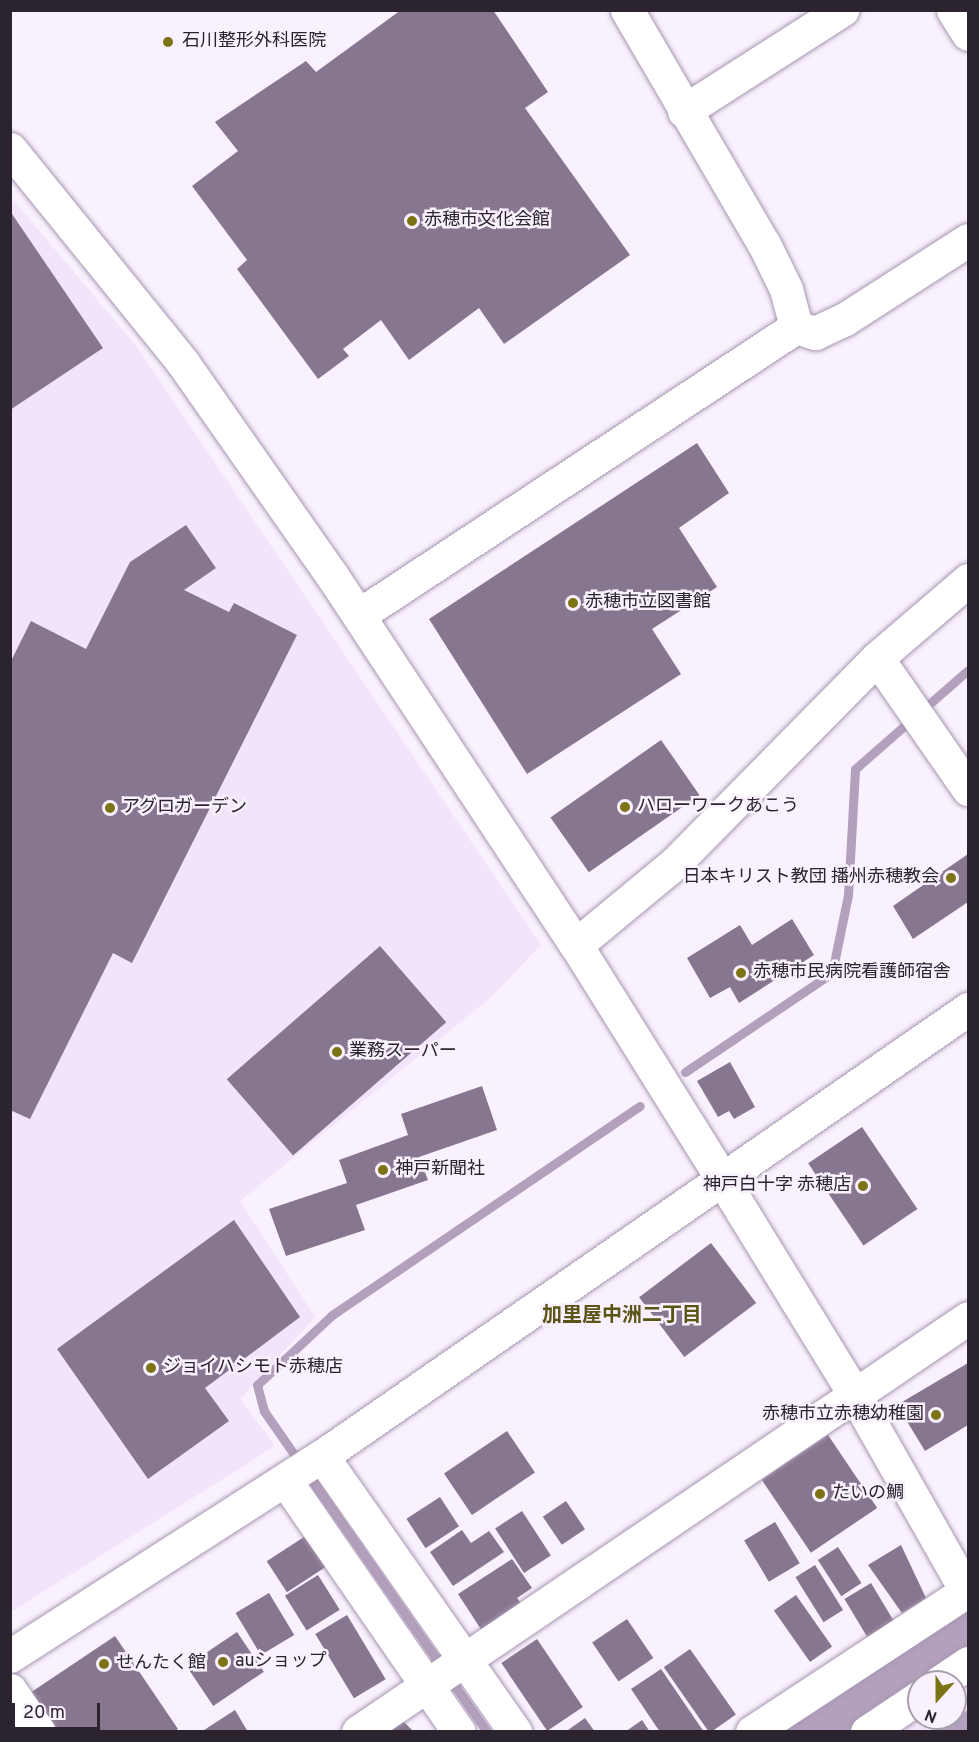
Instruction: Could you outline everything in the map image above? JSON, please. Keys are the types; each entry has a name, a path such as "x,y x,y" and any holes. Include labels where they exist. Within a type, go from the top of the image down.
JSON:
{"street":[{"path":"627,10 684,111 764,244 786,290 796,327"},
{"path":"684,111 842,10"},
{"path":"953,10 969,34"},
{"path":"10,149 183,363 359,615 576,945 722,1179 856,1397 968,1592 752,1731"},
{"path":"796,327 815,333 845,319 969,240"},
{"path":"359,615 796,327"},
{"path":"576,945 675,863 877,658 969,580"},
{"path":"877,658 968,786"},
{"path":"10,1656 303,1469 969,1009"},
{"path":"358,1731 466,1661 969,1318"},
{"path":"303,1469 466,1661 515,1731"},
{"path":"303,1469 428,1686 459,1731"},
{"path":"10,1690 39,1731"},
{"path":"867,1731 907,1704"}],"shaded area":[{"path":"10,196 136,346 541,945 490,998 240,1201 315,1317 240,1399 275,1446 11,1612"},
{"path":"944,1623 953,1623 968,1650 940,1670 907,1670 907,1693 849,1731 782,1732"},
{"path":"967,1676 968,1731 887,1732 907,1718 907,1730 967,1730"},
{"path":"967,1711 968,1731 933,1731 967,1730"}],"building":[{"name":"赤穂市文化会館","path":"401,10 493,10 548,92 525,108 630,255 504,344 479,308 409,360 381,320 343,349 349,356 318,379 237,269 247,260 192,186 238,151 215,122 306,61 316,72"},
{"path":"10,211 103,348 10,410"},
{"name":"赤穂市立図書館","path":"697,443 729,493 679,528 717,587 652,629 681,674 527,774 429,619"},
{"name":"アグロガーデン","path":"186,525 216,568 184,590 229,612 234,603 297,635 132,963 113,953 30,1119 10,1110 10,663 31,621 86,649 130,562"},
{"name":"ハローワークあこう","path":"661,740 699,795 589,872 550,817"},
{"name":"日本キリスト教団 播州赤穂教会","path":"968,854 968,902 913,939 893,906"},
{"name":"赤穂市民病院看護師宿舎","path":"792,919 814,955 739,1003 730,987 710,998 687,958 740,925 752,945"},
{"name":"業務スーパー","path":"380,946 446,1022 293,1155 227,1079"},
{"path":"730,1062 755,1107 734,1119 729,1111 718,1117 697,1081"},
{"name":"神戸新聞社","path":"482,1086 497,1130 419,1157 428,1180 356,1205 365,1230 286,1256 269,1209 347,1183 339,1160 408,1135 401,1114"},
{"name":"神戸白十字 赤穂店","path":"862,1127 917,1209 863,1245 808,1163"},
{"name":"ジョイハシモト赤穂店","path":"234,1220 300,1317 205,1388 229,1421 148,1479 57,1349"},
{"path":"711,1243 756,1303 684,1357 639,1297"},
{"name":"赤穂市立赤穂幼稚園","path":"968,1363 968,1425 925,1451 897,1405"},
{"path":"507,1431 535,1472 472,1515 444,1473"},
{"name":"たいの鯛","path":"828,1435 877,1508 811,1553 762,1480"},
{"path":"440,1497 459,1526 426,1548 406,1519"},
{"path":"566,1501 585,1529 562,1545 543,1517"},
{"path":"522,1511 551,1555 524,1573 495,1528"},
{"path":"775,1522 800,1563 769,1582 744,1541"},
{"path":"462,1530 471,1543 489,1531 504,1552 453,1586 430,1552"},
{"path":"307,1535 327,1566 287,1592 267,1561"},
{"path":"901,1545 926,1598 902,1613 868,1565"},
{"path":"838,1547 861,1583 841,1596 818,1560"},
{"path":"512,1559 532,1588 517,1598 526,1610 486,1637 458,1594"},
{"path":"815,1565 843,1610 824,1622 795,1577"},
{"path":"318,1575 340,1610 307,1630 285,1596"},
{"path":"871,1583 894,1621 867,1637 844,1599"},
{"path":"269,1593 294,1635 261,1655 236,1613"},
{"path":"796,1595 832,1647 810,1662 774,1610"},
{"path":"347,1615 386,1679 354,1698 315,1634"},
{"path":"627,1619 653,1658 618,1681 592,1642"},
{"path":"237,1632 264,1672 213,1706 186,1666"},
{"name":"せんたく館","path":"115,1636 178,1729 174,1732 57,1732 30,1693"},
{"path":"537,1639 583,1707 547,1731 501,1663"},
{"path":"690,1649 736,1715 709,1732 664,1667"},
{"path":"661,1669 704,1732 660,1732 631,1689"},
{"path":"235,1710 248,1732 201,1732"},
{"path":"400,1718 414,1732 379,1732"},
{"path":"585,1718 595,1732 565,1732"},
{"path":"642,1720 650,1732 625,1732"}],"waterway":[{"path":"685,1072 832,973 848,895 855,769 968,670"},
{"path":"487,1732 264,1411 257,1385 332,1315 640,1106"},
{"path":"812,1732 968,1623"}],"place":[{"name":"石川整形外科医院","path":"168,42"},
{"name":"赤穂市文化会館","path":"412,221"},
{"name":"赤穂市立図書館","path":"573,603"},
{"name":"ハローワークあこう","path":"625,807"},
{"name":"アグロガーデン","path":"110,808"},
{"name":"日本キリスト教団 播州赤穂教会","path":"951,878"},
{"name":"赤穂市民病院看護師宿舎","path":"741,973"},
{"name":"業務スーパー","path":"337,1052"},
{"name":"神戸新聞社","path":"383,1170"},
{"name":"神戸白十字 赤穂店","path":"863,1186"},
{"name":"ジョイハシモト赤穂店","path":"151,1368"},
{"name":"赤穂市立赤穂幼稚園","path":"936,1415"},
{"name":"たいの鯛","path":"820,1494"},
{"name":"auショップ","path":"223,1662"},
{"name":"せんたく館","path":"104,1664"}],"district":[{"name":"加里屋中洲二丁目","path":"622,1316"}]}
